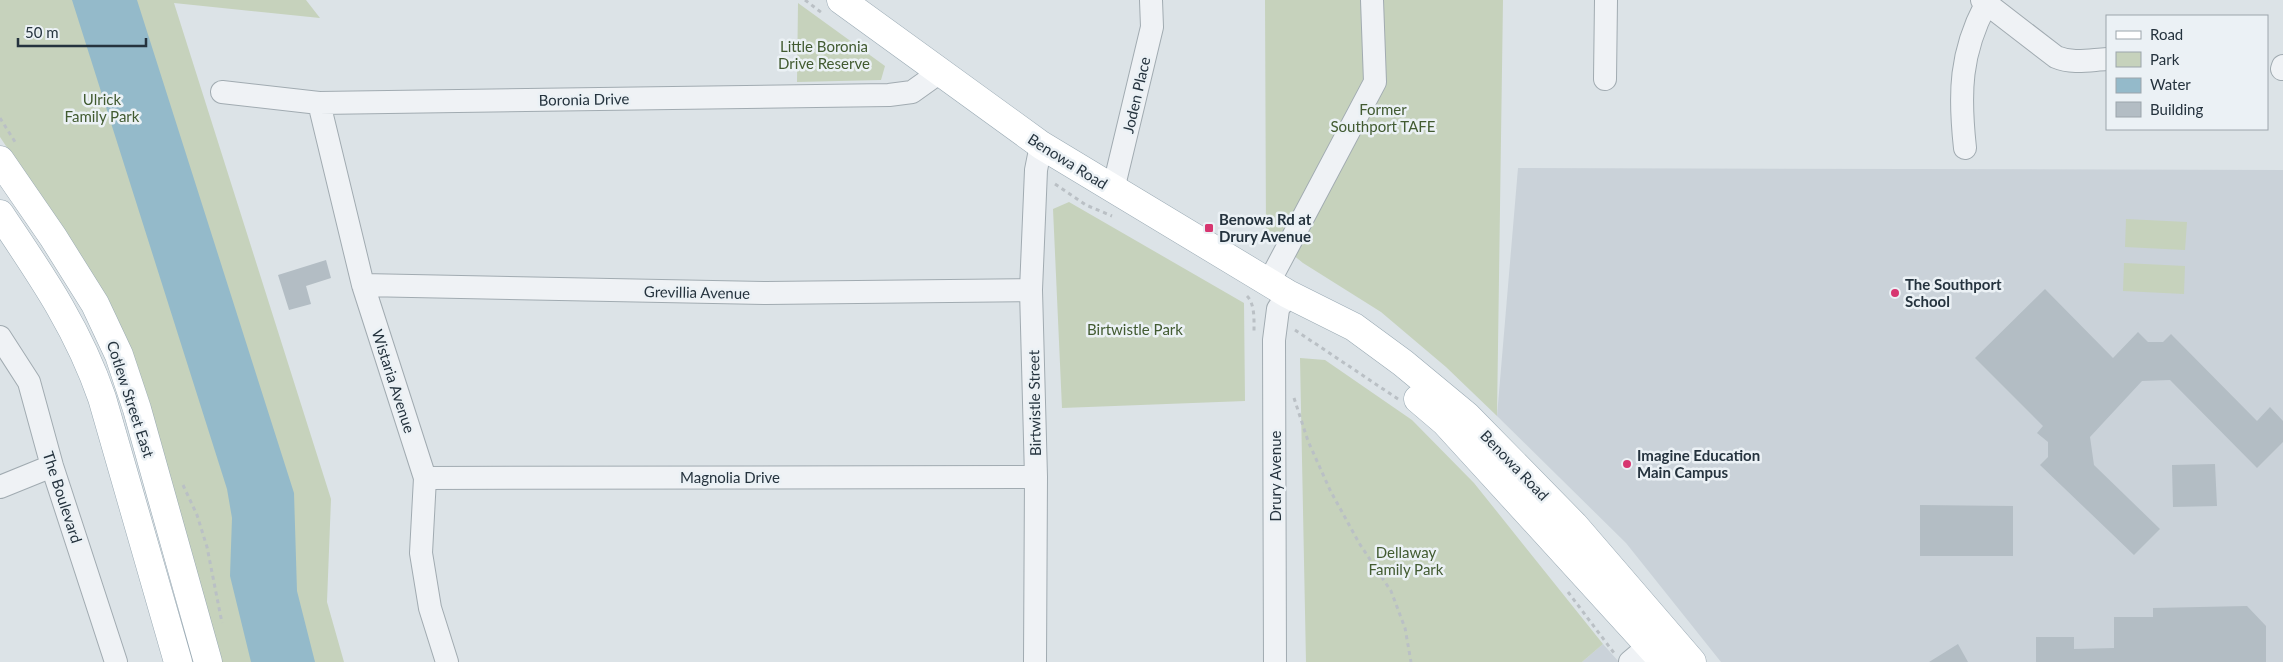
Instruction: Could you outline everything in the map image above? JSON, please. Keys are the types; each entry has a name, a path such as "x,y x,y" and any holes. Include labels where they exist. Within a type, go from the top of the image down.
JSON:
{"main road":[{"name":"Benowa Road","path":"842,0 1041,145 1113,190 1288,293 1354,327 1403,363 1467,416 1574,525 1645,651 1692,662"},
{"name":"Cotlew Street East","path":"0,160 53,237 95,304 119,355 137,409 208,662"},
{"name":"Cotlew Street East","path":"0,214 64,312 90,362 178,662"}],"street":[{"name":"Joden Place","path":"1113,190 1152,27 1151,0"},
{"name":"Drury Avenue","path":"1275,662 1274,340 1278,309 1288,293 1375,82 1372,0"},
{"path":"1605,79 1606,0"},
{"path":"1965,148 1962,120 1963,67 1974,27 1984,2 2056,56 2077,62 2106,59"},
{"name":"Boronia Drive","path":"222,92 319,103 889,95 912,92 940,72"},
{"name":"Wistaria Avenue","path":"319,103 362,285 425,478 421,553 430,608 447,662"},
{"name":"Birtwistle Street","path":"1035,662 1036,477 1031,290 1036,170 1041,145"},
{"name":"Grevillia Avenue","path":"362,285 766,293 1031,290"},
{"name":"The Boulevard","path":"0,337 29,382 52,466 116,662"},
{"path":"0,488 52,466"},
{"name":"Magnolia Drive","path":"425,478 1036,477"}],"path":[{"path":"1277,321 1303,334 1401,401"},
{"path":"1564,587 1645,651"}],"shaded area":[{"name":"The Southport School","path":"1518,168 2283,170 2283,662 1721,662 1626,543 1497,416"},
{"path":"1603,644 1619,662 1582,662"}],"green space":[{"name":"Ulrick Family Park","path":"0,0 306,0 320,18 174,3 331,499 327,602 344,662 222,662 137,367 44,203 0,137"},
{"name":"Former Southport TAFE","path":"1265,0 1503,0 1497,416 1446,367 1381,312 1303,263 1266,233"},
{"name":"Little Boronia Drive Reserve","path":"798,3 885,66 881,80 797,82"},
{"name":"Birtwistle Park","path":"1069,202 1244,303 1245,401 1062,408 1053,209"},
{"path":"2126,219 2187,222 2185,250 2125,247"},
{"path":"2124,263 2185,266 2184,294 2123,291"},
{"name":"Dellaway Family Park","path":"1300,358 1325,360 1412,420 1474,483 1603,644 1582,662 1306,662"}],"water":[{"path":"72,0 137,0 294,493 297,591 315,662 251,662 230,576 232,518 227,489"}],"building":[{"path":"326,260 331,278 306,286 311,304 289,310 278,275"},
{"path":"2045,289 2113,358 2138,332 2148,342 2163,342 2171,334 2257,421 2270,407 2283,421 2283,442 2257,468 2170,380 2142,381 2090,437 2094,465 2160,529 2134,555 2040,465 2048,457 2048,442 2037,433 2043,426 1975,358"},
{"path":"2215,464 2217,506 2173,507 2172,465"},
{"path":"1920,505 2013,506 2013,556 1920,556"},
{"path":"2247,606 2266,626 2266,662 2036,662 2036,637 2074,637 2074,649 2114,648 2114,617 2153,617 2153,608"},
{"path":"1958,644 1968,662 1929,662"}],"place":[{"name":"Benowa Rd at Drury Avenue","path":"1209,228"},
{"name":"The Southport School","path":"1895,293"},
{"name":"Imagine Education Main Campus","path":"1627,464"}]}
